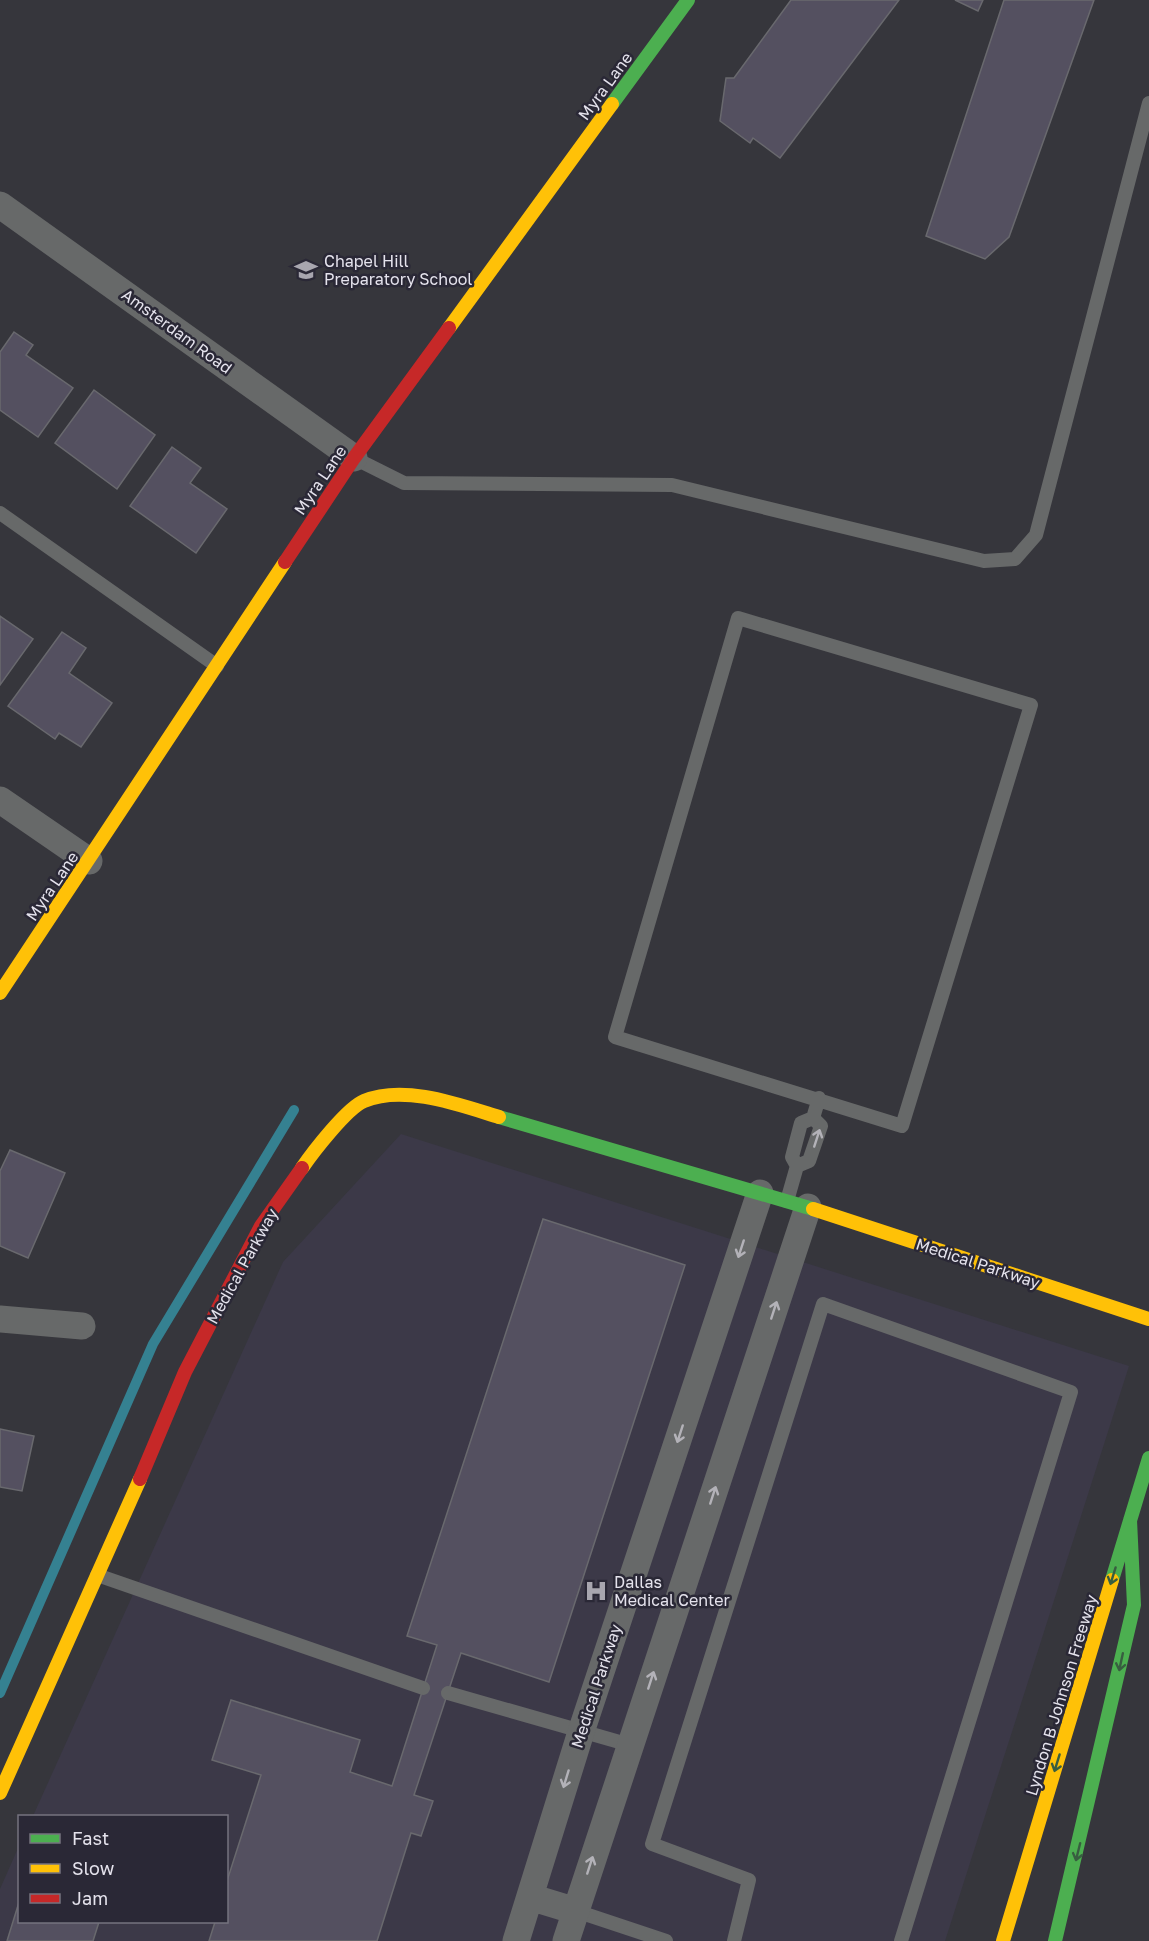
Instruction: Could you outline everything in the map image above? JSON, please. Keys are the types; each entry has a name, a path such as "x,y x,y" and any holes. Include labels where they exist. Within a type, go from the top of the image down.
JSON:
{"main road":[{"name":"Myra Lane","path":"0,993 354,458 688,0"},
{"name":"Medical Parkway","path":"0,1793 167,1419 185,1372 261,1226 321,1140 363,1101 406,1094 452,1103 798,1204 1149,1319"},
{"name":"Lyndon B Johnson Freeway","path":"1003,1941 1149,1458"},
{"path":"1055,1941 1096,1775 1134,1605 1130,1520"}],"street":[{"name":"Amsterdam Road","path":"0,205 354,458"},
{"path":"0,800 89,861"},
{"name":"Medical Parkway","path":"516,1941 580,1732 760,1193"},
{"path":"566,1941 630,1745 798,1204"},
{"path":"0,1319 82,1326"},
{"path":"530,1897 576,1911"}],"lane":[{"path":"354,458 404,483 672,485 984,561 1014,559 1036,535 1149,103"},
{"path":"0,513 217,666"},
{"path":"738,618 1031,705 902,1126 819,1098 615,1037 738,618"},
{"path":"798,1204 797,1166 809,1161 821,1126 813,1118 819,1098"},
{"path":"734,1941 749,1880 652,1844 823,1304 1071,1392 901,1941"},
{"path":"97,1575 423,1688"},
{"path":"447,1693 630,1745"},
{"path":"576,1911 666,1941"}],"shaded area":[{"name":"Dallas Medical Center","path":"401,1134 1129,1366 945,1941 0,1941 0,1889 18,1848 18,1923 228,1923 228,1815 33,1815 283,1262"}],"building":[{"path":"791,0 899,0 780,158 753,138 750,143 720,121 726,78 734,78"},
{"path":"955,0 983,0 978,11"},
{"path":"1004,0 1094,0 1009,237 985,259 926,236"},
{"path":"14,332 33,345 26,355 73,388 38,437 0,410 0,352"},
{"path":"94,390 155,435 117,489 55,443"},
{"path":"172,447 201,468 190,483 227,509 196,553 130,506"},
{"path":"0,616 33,639 0,685"},
{"path":"62,632 86,648 69,673 112,703 81,747 59,733 55,739 8,706"},
{"path":"10,1150 65,1173 28,1258 0,1246 0,1171"},
{"path":"543,1219 685,1265 549,1682 461,1653 414,1795 433,1801 421,1836 411,1833 377,1941 209,1941 215,1923 228,1923 228,1878 261,1775 212,1760 231,1700 360,1740 350,1772 392,1786 437,1645 407,1636"},
{"path":"0,1429 34,1436 22,1491 0,1487"},
{"path":"18,1905 18,1923 99,1923 93,1941 7,1941"}],"waterway":[{"path":"0,1693 153,1344 294,1110"}],"traffic: fast":[{"path":"612,104 688,0"},
{"path":"499,1117 813,1209"},
{"path":"1112,1580 1149,1458"},
{"path":"1055,1941 1134,1605 1130,1520"}],"traffic: slow":[{"path":"449,328 612,104"},
{"path":"0,993 285,562"},
{"path":"302,1168 349,1112 364,1101 380,1096 414,1095 432,1098 499,1117"},
{"path":"813,1209 1149,1319"},
{"path":"0,1793 140,1479"},
{"path":"1003,1941 1112,1580"}],"traffic: jam":[{"path":"285,562 354,458 449,328"},
{"path":"140,1479 185,1372 261,1226 302,1168"}],"place":[{"name":"Chapel Hill Preparatory School","path":"306,270"},
{"name":"Dallas Medical Center","path":"596,1591"}]}
